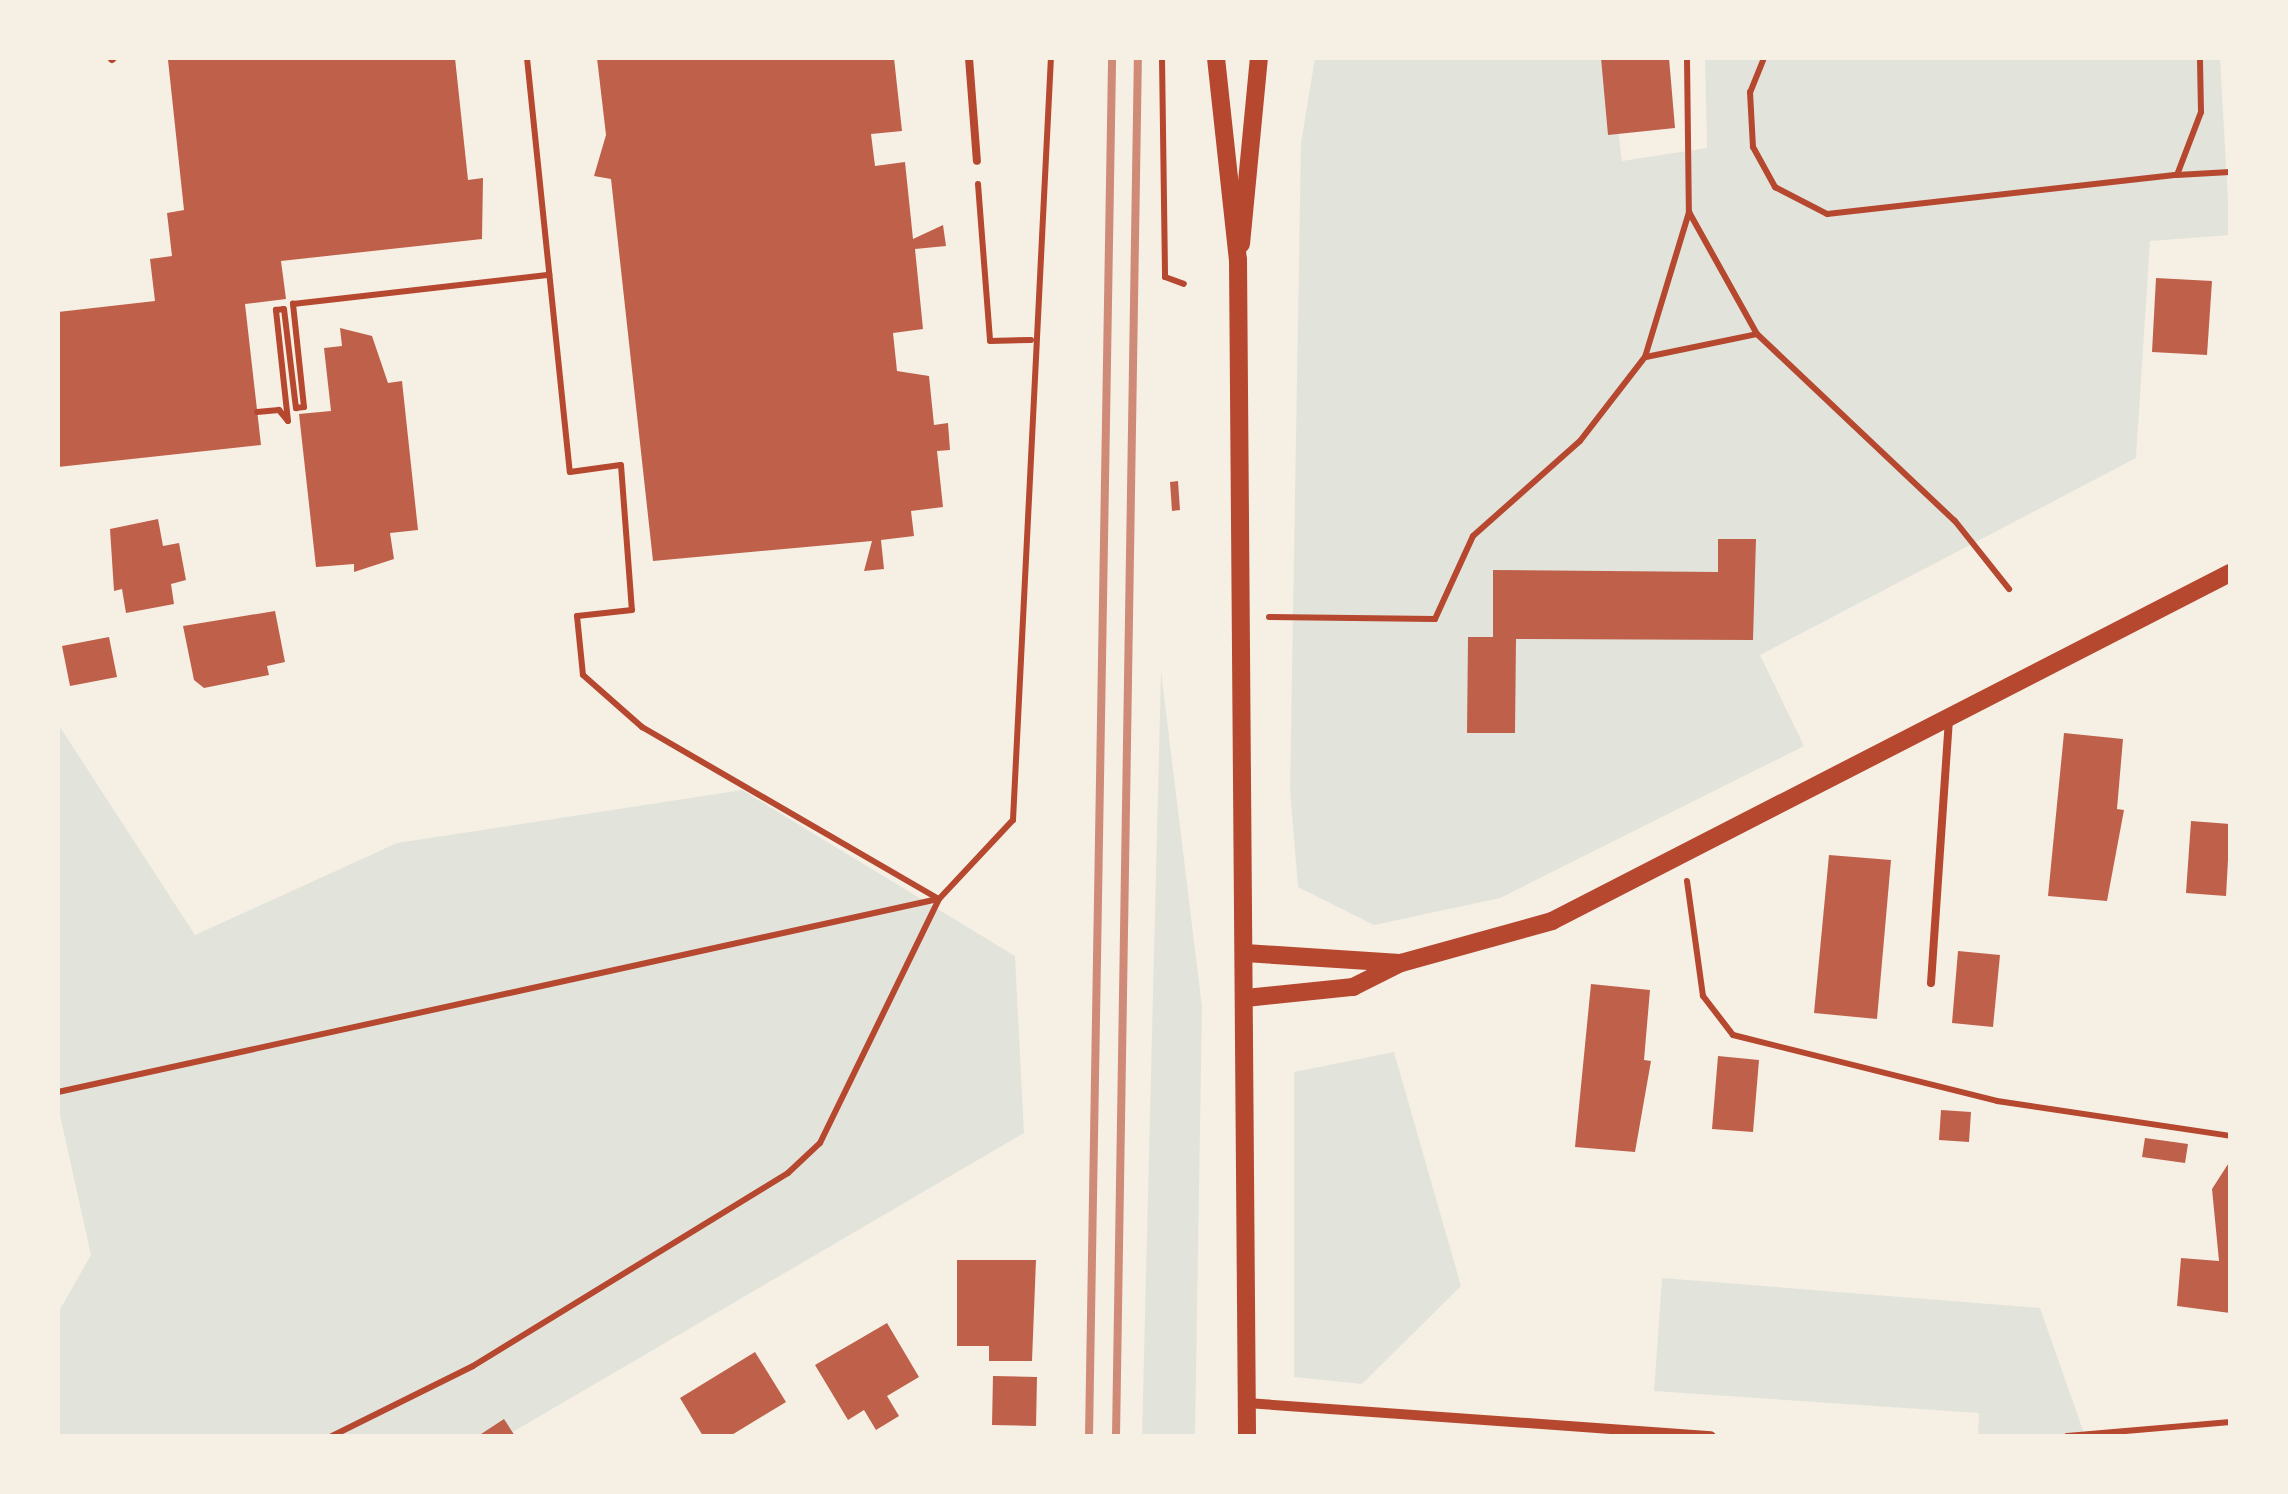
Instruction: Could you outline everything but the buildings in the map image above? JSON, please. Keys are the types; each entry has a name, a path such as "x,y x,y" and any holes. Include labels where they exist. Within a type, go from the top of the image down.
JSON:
{"street":[{"path":"1216,58 1238,260 1247,1436"},
{"path":"1238,260 1259,58"},
{"path":"1246,998 1330,992 1401,963 1515,936 1680,859 1949,716 2230,574"},
{"path":"1246,953 1401,963"},
{"path":"1247,1403 1711,1436"}],"lane":[{"path":"970,58 977,162"},
{"path":"1930,984 1949,716"}],"path":[{"path":"527,58 570,472 621,466 632,610 577,616 583,675 642,727 940,899"},
{"path":"332,1436 472,1366 788,1174 820,1143 940,899 997,844 1020,796 1031,340 1051,58"},
{"path":"1162,58 1165,277 1184,284"},
{"path":"1242,617 1435,619 1473,536 1580,441 1645,357 1689,212 1687,58"},
{"path":"1764,58 1750,92 1753,147 1775,188 1827,214 2230,172"},
{"path":"2177,175 2201,112 2200,58"},
{"path":"977,162 990,341 1031,340"},
{"path":"1689,212 1758,334 1955,521 2009,589"},
{"path":"257,412 279,410 288,421 276,310 284,309 296,408 304,407 292,304 549,274"},
{"path":"1645,357 1758,334"},
{"path":"1680,859 1703,996 1733,1036 1997,1101 2230,1136"},
{"path":"58,1092 940,899"},
{"path":"2067,1436 2105,1426 2230,1422"},
{"path":"2105,1426 2112,1436"}],"shaded area":[{"path":"1315,58 1609,58 1622,161 1707,148 1705,58 2220,58 2230,235 2150,241 2136,458 1760,655 1804,746 1500,898 1374,925 1298,887 1290,790 1301,143"},
{"path":"1161,671 1202,1007 1195,1436 1142,1436"},
{"path":"58,724 195,935 397,843 742,790 1015,956 1024,1133 506,1436 58,1436 58,1313 91,1255 58,1106"},
{"path":"1394,1052 1461,1286 1362,1384 1294,1377 1294,1072"},
{"path":"1662,1278 2040,1308 2085,1436 1978,1436 1979,1413 1654,1391"}],"railway":[{"path":"1089,1436 1112,58"},
{"path":"1116,1436 1138,58"}]}
